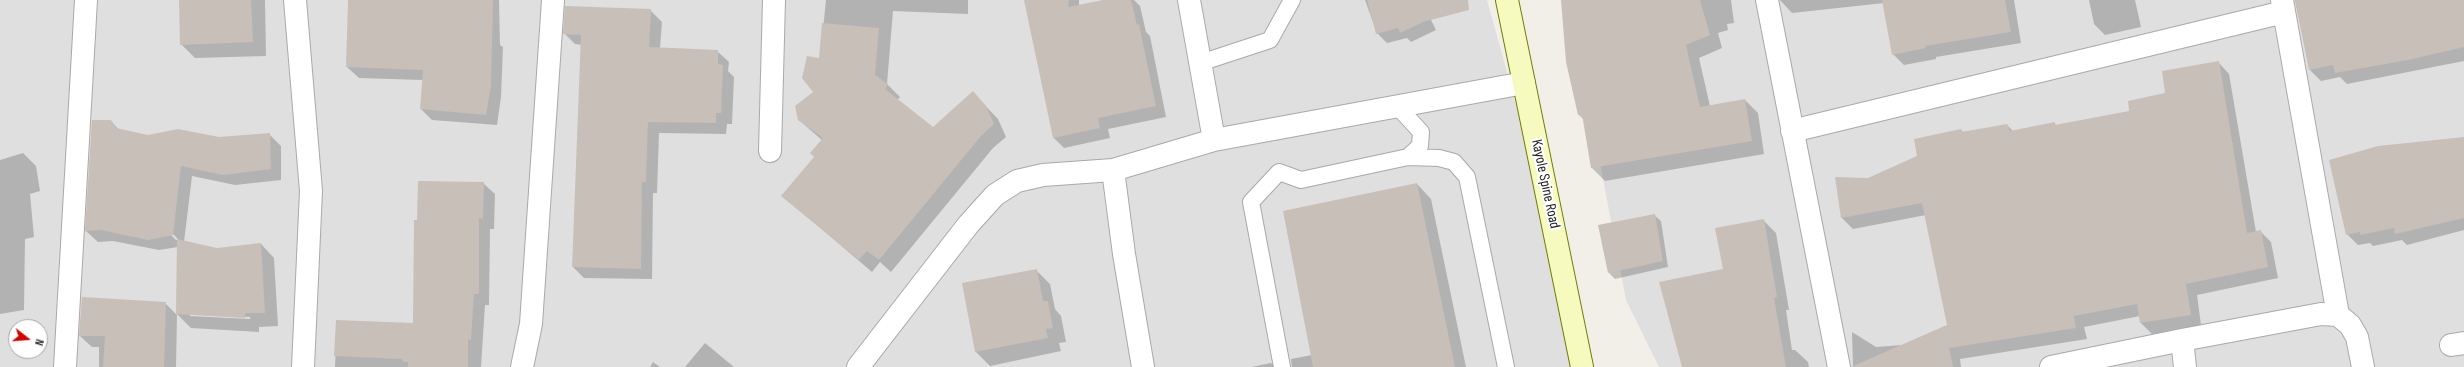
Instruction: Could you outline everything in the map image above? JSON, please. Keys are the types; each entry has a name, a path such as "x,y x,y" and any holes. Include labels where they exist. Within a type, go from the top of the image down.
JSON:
{"main road":[{"name":"Kayole Spine Road","path":"1507,0 1582,367"}],"street":[{"path":"65,367 86,0"},
{"path":"295,0 311,191 303,367"},
{"path":"522,367 531,324 553,0"},
{"path":"770,151 774,0"},
{"path":"1189,0 1214,140"},
{"path":"1767,0 1839,367"},
{"path":"1792,131 2283,6 2338,315"},
{"path":"858,367 968,225 995,195 1017,181 1042,175 1113,170 1214,140 1524,83"},
{"path":"1113,170 1124,254 1143,367"},
{"path":"2051,367 2182,340 2321,314 2338,315 2350,325 2357,337 2363,367"},
{"path":"2182,340 2185,367"}],"lane":[{"path":"1200,63 1270,40 1292,0"},
{"path":"1397,106 1421,132 1420,146 1408,157"},
{"path":"1282,367 1251,202 1279,172 1300,180 1408,157 1439,158 1454,162 1467,177 1506,367"}],"shaded area":[{"path":"0,0 1487,0 1589,367 0,367"},
{"path":"1569,0 2464,0 2464,367 1659,367 1626,300"}],"building":[{"path":"179,0 251,0 253,42 180,45"},
{"path":"348,0 493,0 491,86 486,115 420,109 423,70 346,67"},
{"path":"1024,0 1069,0 1068,7 1103,0 1131,0 1137,25 1139,24 1156,106 1098,118 1100,128 1053,138"},
{"path":"1367,0 1468,0 1469,10 1423,22 1400,33 1398,28 1376,34"},
{"path":"1561,0 1700,0 1710,35 1686,45 1700,107 1745,99 1752,141 1591,168 1582,114 1578,115 1566,62"},
{"path":"1882,0 2005,0 2011,32 1925,46 1926,48 1892,55"},
{"path":"2295,0 2464,0 2464,47 2408,60 2335,73 2333,65 2309,70"},
{"path":"565,6 651,9 649,47 718,50 718,64 723,65 721,113 716,113 716,123 648,122 646,182 642,182 641,269 572,267 581,35 563,34"},
{"path":"822,23 879,28 875,75 888,84 885,89 933,127 973,91 986,106 994,124 981,136 879,260 867,251 859,260 781,196 814,157 810,153 823,138 798,120 795,106 813,92 802,78 807,56 819,58"},
{"path":"2219,61 2247,233 2261,230 2268,267 2186,284 2191,315 2140,323 2137,304 2074,316 2076,328 1949,348 1953,367 1851,367 1947,325 1922,203 1841,218 1835,177 1868,178 1917,156 1914,139 1961,129 1962,132 2007,124 2010,131 2055,122 2055,125 2129,111 2128,101 2165,93 2162,71"},
{"path":"92,120 111,120 116,128 148,135 178,129 219,137 270,133 271,169 223,175 181,166 173,235 148,240 101,230 85,231"},
{"path":"2464,137 2464,218 2395,234 2394,228 2360,235 2360,232 2346,235 2329,160 2378,146"},
{"path":"418,181 484,182 483,219 479,218 479,294 474,294 471,340 468,339 468,367 408,367 408,362 403,362 402,359 334,356 336,320 413,323 414,220 417,220"},
{"path":"1417,183 1455,367 1313,367 1283,211"},
{"path":"1655,214 1663,261 1608,273 1598,225"},
{"path":"1764,219 1777,297 1774,298 1786,367 1682,367 1659,282 1723,269 1715,228"},
{"path":"177,239 217,248 261,243 265,313 245,313 245,318 176,314"},
{"path":"1037,269 1043,301 1048,301 1053,328 1046,329 1048,338 975,352 962,283"},
{"path":"82,297 166,302 164,367 103,367 105,336 79,336"}]}
